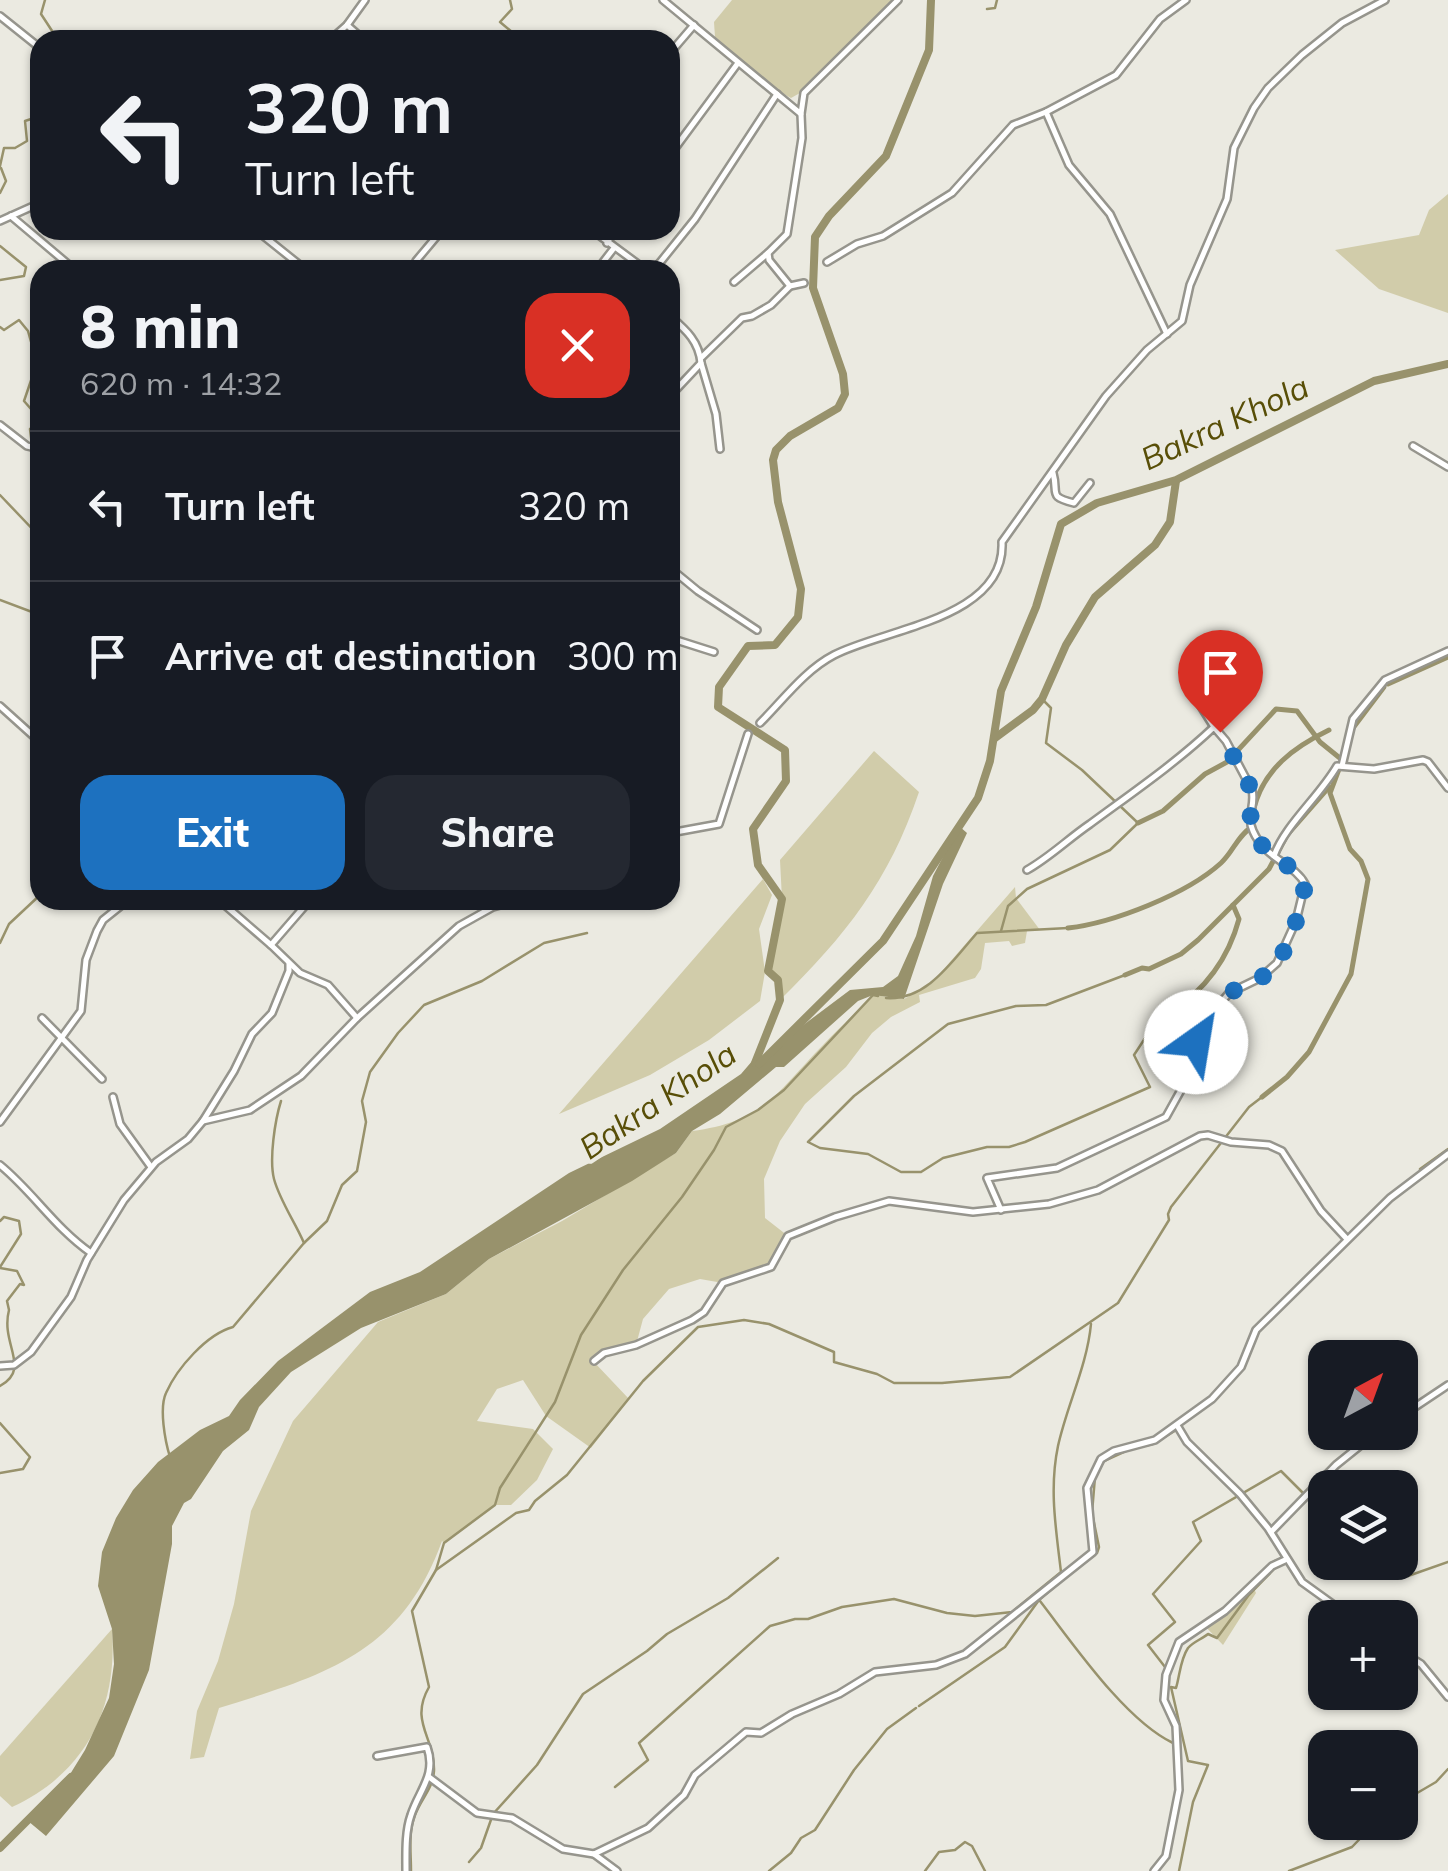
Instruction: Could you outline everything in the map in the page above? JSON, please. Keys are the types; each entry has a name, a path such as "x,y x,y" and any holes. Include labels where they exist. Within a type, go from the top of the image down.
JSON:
{"street":[{"path":"341,30 365,0"},
{"path":"664,0 801,114"},
{"path":"734,282 788,234 802,138 804,93 898,0"},
{"path":"827,262 857,244 883,236 952,193 1013,125 1116,76 1160,19 1186,0"},
{"path":"760,723 812,668 835,654 962,608 996,572 1003,555 1002,542 1106,396 1147,350 1182,322 1190,285 1227,198 1234,148 1254,108 1268,88 1302,55 1342,23 1386,0"},
{"path":"0,16 30,40"},
{"path":"346,25 352,30"},
{"path":"680,41 694,25"},
{"path":"680,141 738,63"},
{"path":"680,238 777,94"},
{"path":"1046,112 1069,165 1110,214 1167,334"},
{"path":"0,221 30,207"},
{"path":"11,216 30,232"},
{"path":"40,240 64,260"},
{"path":"268,240 294,260"},
{"path":"416,260 433,240"},
{"path":"604,240 631,260"},
{"path":"662,260 679,240"},
{"path":"605,260 614,248"},
{"path":"768,253 769,260 790,286"},
{"path":"680,385 739,320 771,305 790,286 804,283"},
{"path":"680,325 692,336 702,360 716,414 720,449"},
{"path":"0,424 30,447"},
{"path":"1413,446 1448,467"},
{"path":"1053,473 1054,493 1059,499 1074,503 1090,483"},
{"path":"680,576 757,630"},
{"path":"680,641 714,652"},
{"path":"1342,766 1352,719 1385,680 1448,651"},
{"path":"1001,1210 986,1178 1058,1168 1166,1117 1182,1090 1205,1022 1229,993 1260,978 1277,963 1296,921 1305,884 1299,873 1272,854 1254,834 1249,819 1252,790 1226,741 1199,703"},
{"path":"0,706 30,733"},
{"path":"1027,870 1162,771 1214,726"},
{"path":"680,831 719,824 748,734"},
{"path":"1272,854 1327,786 1336,767 1356,770 1423,760 1448,788"},
{"path":"0,1122 81,1011 86,960 96,931 116,910"},
{"path":"231,910 288,964 328,985 357,1018"},
{"path":"272,946 302,910"},
{"path":"203,1121 250,1110 310,1068 357,1018 459,926 482,910"},
{"path":"0,1366 11,1366 31,1352 63,1308 91,1253 132,1189 203,1121 252,1034 272,1013 289,971 288,964"},
{"path":"42,1018 102,1079"},
{"path":"113,1097 120,1124 151,1167"},
{"path":"594,1361 604,1353 636,1346 692,1320 704,1312 723,1283 771,1268 788,1236 804,1228 888,1202 945,1210 1001,1210 1049,1204 1098,1190 1200,1136 1282,1151 1320,1211 1346,1238"},
{"path":"594,1854 648,1828 684,1795 696,1775 746,1732 761,1733 875,1672 936,1665 964,1654 1093,1552 1088,1488 1101,1459 1114,1451 1156,1440 1228,1384 1241,1367 1256,1330 1346,1238 1448,1154"},
{"path":"0,1165 55,1223 91,1253"},
{"path":"1418,1405 1448,1385"},
{"path":"1178,1426 1187,1442 1240,1494 1271,1532 1302,1582 1327,1600"},
{"path":"1271,1532 1355,1450"},
{"path":"1154,1871 1166,1856 1179,1790 1176,1726 1164,1700 1166,1675 1179,1642 1226,1612 1272,1566 1285,1560"},
{"path":"1418,1662 1448,1697"},
{"path":"377,1756 427,1747 431,1759 430,1777 411,1813 406,1871"},
{"path":"430,1777 477,1812 512,1818 563,1849 594,1854 616,1871"}],"shaded area":[{"path":"732,0 895,0 893,7 816,84 791,98 715,37 714,22"},
{"path":"1448,194 1448,313 1379,289 1335,250 1419,235 1429,210"},
{"path":"874,751 919,792 907,824 863,905 780,1000 778,980 768,971 782,899 780,860"},
{"path":"959,826 967,833 943,884 904,999 873,995 858,1001 784,1067 776,1067 720,1114 692,1131 676,1153 489,1259 446,1294 361,1328 291,1372 259,1407 249,1430 223,1451 191,1499 184,1503 172,1526 149,1670 114,1756 46,1836 28,1821 64,1784 109,1698 114,1664 112,1629 98,1586 102,1552 133,1490 158,1462 200,1430 229,1416 278,1361 370,1292 420,1272 569,1173 660,1129 741,1074 759,1053 761,1062 850,990 883,987 898,976 916,936 933,876"},
{"path":"763,879 772,895 759,929 765,972 760,1001 709,1040 650,1075 559,1114"},
{"path":"1015,887 1016,898 1040,930 1027,931 1025,943 985,943 981,969 975,978 919,995 920,1002 891,1017 872,1033 846,1067 805,1104 780,1141 764,1179 765,1218 788,1236 771,1267 723,1283 700,1279 669,1289 643,1319 636,1345 604,1353 594,1362 629,1399 591,1448 546,1416 523,1380 497,1389 477,1421 533,1429 553,1449 537,1480 511,1505 495,1505 442,1541 405,1610 381,1635 355,1655 325,1670 219,1708 204,1757 190,1759 197,1711 218,1661 234,1604 251,1511 293,1421 378,1322 446,1294 489,1259 676,1153 692,1131 716,1127 753,1112 781,1090 873,995 904,999 930,985"},
{"path":"1252,1584 1256,1593 1223,1645 1204,1625"},
{"path":"112,1629 109,1685 92,1735 60,1776 12,1807 0,1796 0,1756"}],"waterway":[{"path":"45,0 41,14 51,30"},
{"path":"510,0 512,9 500,22 510,30"},
{"path":"755,1063 780,1000 778,980 768,971 782,899 758,865 753,829 786,781 785,750 718,707 719,687 748,646 775,645 798,617 801,589 778,502 773,460 776,450 790,436 838,408 845,394 843,374 813,288 815,237 829,216 886,156 929,50 931,0"},
{"path":"987,9 995,8 997,0"},
{"path":"0,166 4,148 15,148 27,141 25,121 30,119"},
{"path":"0,193 6,181 1,168"},
{"path":"0,246 26,267 24,276 0,280"},
{"path":"0,327 4,330 19,320 30,338"},
{"name":"Bakra Khola","path":"759,1064 883,941 978,798 990,761 1001,691 1036,607 1061,524 1097,503 1176,480 1374,381 1448,364"},
{"path":"30,383 24,401 30,408"},
{"path":"995,738 1042,699 1066,645 1095,597 1155,545 1170,522 1176,481"},
{"path":"0,495 30,526"},
{"path":"0,600 30,611"},
{"path":"1388,684 1448,657"},
{"path":"1353,728 1384,687"},
{"path":"1001,931 1008,906 1027,889 1110,850 1138,823 1082,770 1046,743 1051,708 1042,699"},
{"path":"1138,823 1163,811 1205,774 1227,762 1276,709 1297,711 1320,742 1341,759"},
{"path":"1254,808 1265,782 1282,761 1329,730"},
{"path":"1262,1097 1309,1052 1351,974 1368,879 1361,861 1350,849 1330,793 1339,769"},
{"path":"1125,975 1181,954 1198,940 1269,869 1287,835 1329,787"},
{"path":"1068,928 1127,913 1189,886 1221,863 1252,827"},
{"path":"0,943 9,924 30,904"},
{"path":"1170,1013 1194,994 1222,961 1239,919 1233,905"},
{"path":"886,998 901,997 926,986 977,933 1068,928"},
{"path":"304,1243 327,1221 342,1185 357,1171 366,1122 362,1101 370,1072 398,1033 424,1005 482,981 544,943 587,933"},
{"path":"1125,975 1046,1005 1016,1006 948,1024 854,1096 808,1142 820,1148 868,1154 901,1172 921,1172 943,1158 1025,1142 1150,1087 1134,1055 1155,1023 1170,1013"},
{"path":"411,1871 413,1822 434,1771 421,1710 429,1687 412,1611 436,1570 444,1543 495,1505 500,1488 555,1402 581,1335 623,1270 682,1197 726,1127 784,1090 873,995 878,996"},
{"path":"436,1570 516,1513 529,1510 567,1475 643,1381 698,1327 744,1320 769,1324 834,1352 834,1362 894,1383 1010,1377 1118,1303 1169,1220 1171,1207 1249,1107 1262,1097"},
{"path":"170,1457 163,1407 171,1383 203,1344 233,1327 304,1243 274,1179 273,1140 281,1101"},
{"path":"1420,1169 1448,1149"},
{"path":"0,1221 4,1217 19,1221 21,1234 0,1267"},
{"path":"0,1268 17,1271 24,1285 20,1284 7,1301 8,1334 15,1363 9,1379 0,1386"},
{"path":"615,1787 648,1760 639,1743 770,1626 842,1607 894,1599 947,1613 975,1616 1012,1612 1061,1572 1054,1509 1055,1462 1091,1324"},
{"path":"0,1423 30,1457 23,1469 0,1473"},
{"path":"1135,1448 1153,1444 1178,1429"},
{"path":"1098,1470 1104,1461 1128,1450"},
{"path":"1165,1667 1148,1645 1175,1622 1153,1594 1201,1541 1193,1522 1281,1471 1308,1498"},
{"path":"1070,1574 1097,1553 1099,1547 1092,1513 1095,1477"},
{"path":"1179,1871 1193,1802 1208,1765 1188,1761 1171,1687 1176,1688 1188,1648 1208,1634 1217,1638 1275,1568 1275,1561 1285,1557"},
{"path":"469,1862 481,1848 493,1814 537,1765 583,1694 667,1634 728,1598 778,1558"},
{"path":"1418,1572 1448,1562"},
{"path":"919,1706 1005,1647 1039,1600 1060,1582"},
{"path":"1317,1590 1330,1600"},
{"path":"1040,1601 1119,1700 1173,1743"},
{"path":"769,1871 791,1853 801,1838 815,1830 854,1770 887,1729 916,1708"},
{"path":"1418,1792 1448,1769"},
{"name":"Bakra Khola","path":"0,1848 71,1777"},
{"path":"1289,1871 1352,1847 1359,1840"},
{"path":"925,1871 939,1852 955,1850 965,1842 972,1846 985,1871"}],"route":[{"path":"1196,1042 1205,1022 1229,993 1260,978 1277,963 1296,921 1305,884 1299,873 1278,862 1254,834 1249,819 1252,790 1220,732"}]}
